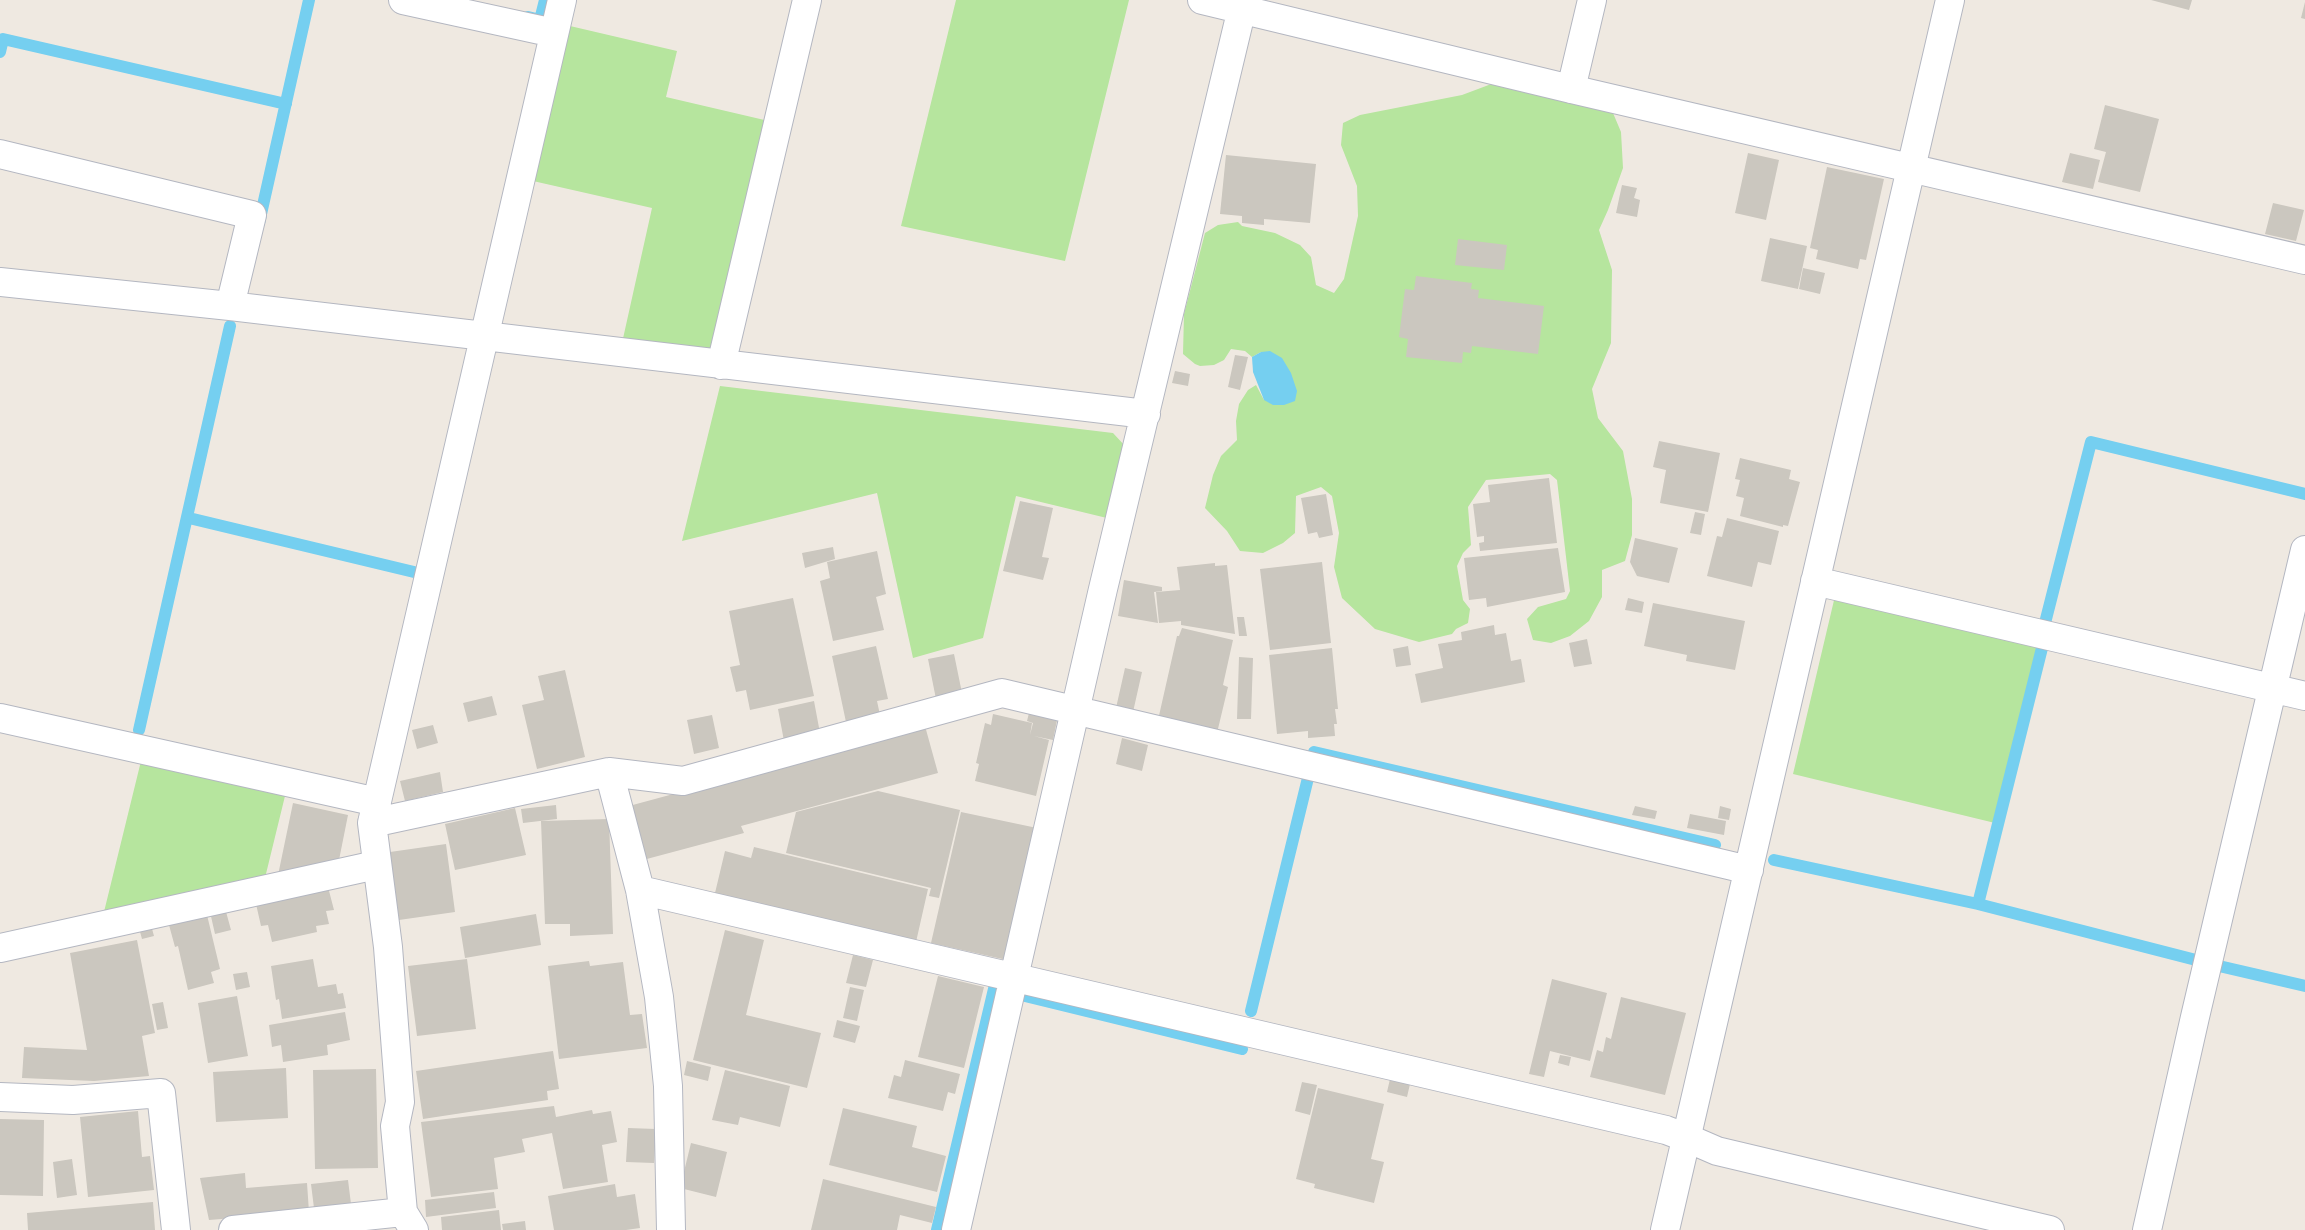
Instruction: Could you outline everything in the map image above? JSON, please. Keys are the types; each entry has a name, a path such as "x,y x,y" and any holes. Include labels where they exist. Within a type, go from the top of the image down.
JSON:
{"street":[{"path":"403,0 554,33"},
{"path":"233,1230 409,1221 395,1126 400,1102 388,947 376,865 374,812 562,0"},
{"path":"721,365 807,0"},
{"path":"1202,0 1243,5 1571,89 2305,260"},
{"path":"1571,89 1592,0"},
{"path":"1666,1230 1950,0"},
{"path":"956,1230 1075,712 1243,5"},
{"path":"0,154 252,215 230,306"},
{"path":"0,282 230,306 485,338 1146,414"},
{"path":"2148,1230 2193,1026 2305,550"},
{"path":"1815,581 2305,696"},
{"path":"0,718 374,812 609,772 683,781 1002,693 1075,712 1749,870"},
{"path":"609,772 640,890 659,997 668,1086 671,1230"},
{"path":"0,948 376,865"},
{"path":"640,890 1666,1130 1717,1151 2050,1230"},
{"path":"0,1097 73,1100 161,1094 176,1230"}],"green space":[{"path":"956,0 1129,0 1065,261 901,226"},
{"path":"570,26 677,51 666,97 773,122 720,349 709,353 622,343 652,208 533,181"},
{"path":"1494,83 1613,113 1621,132 1623,168 1599,230 1612,270 1611,343 1592,389 1598,418 1623,451 1632,499 1632,535 1625,561 1602,570 1602,597 1589,621 1570,636 1551,643 1533,640 1527,619 1538,607 1566,599 1570,591 1557,480 1550,474 1486,480 1468,507 1471,545 1463,553 1457,566 1463,600 1470,609 1468,623 1456,629 1452,634 1419,642 1375,629 1342,598 1334,567 1339,533 1332,496 1321,487 1296,496 1295,533 1283,543 1263,553 1240,551 1227,531 1205,508 1213,475 1221,456 1237,440 1236,421 1239,404 1248,390 1256,385 1264,400 1261,352 1252,357 1245,351 1231,349 1224,360 1214,365 1200,366 1195,364 1183,354 1184,314 1205,233 1218,225 1238,222 1242,226 1275,233 1300,245 1311,257 1316,285 1334,293 1344,279 1358,216 1357,186 1341,145 1343,123 1360,115 1462,95"},
{"path":"720,386 1113,433 1126,447 1111,519 1016,496 983,638 913,658 877,493 682,541"},
{"path":"1835,596 2040,644 1995,823 1793,774"},
{"path":"141,761 285,796 264,882 102,920"}],"water":[{"path":"1270,351 1282,358 1291,373 1297,391 1295,401 1284,405 1273,405 1264,400 1253,372 1252,357 1261,352"}],"building":[{"path":"2151,0 2192,0 2189,10"},
{"path":"2305,2 2305,19 2301,18"},
{"path":"2105,105 2159,119 2140,192 2098,182 2106,152 2094,149"},
{"path":"1748,153 1779,160 1766,220 1735,213"},
{"path":"2070,153 2100,160 2093,189 2062,182"},
{"path":"1226,155 1316,164 1310,223 1264,219 1264,225 1242,223 1242,216 1220,214"},
{"path":"1827,167 1884,179 1866,260 1860,259 1858,269 1816,259 1818,250 1810,248"},
{"path":"1622,185 1637,188 1634,198 1640,200 1637,217 1616,213"},
{"path":"2273,203 2304,210 2296,241 2265,234"},
{"path":"1770,238 1807,246 1798,289 1761,281"},
{"path":"1458,239 1507,245 1504,270 1455,265"},
{"path":"1803,268 1825,273 1820,294 1799,289"},
{"path":"1416,276 1472,283 1471,289 1479,290 1478,298 1544,306 1538,354 1472,346 1471,353 1463,352 1462,363 1406,357 1408,339 1399,337 1405,289 1414,290"},
{"path":"1235,355 1248,357 1240,390 1228,387"},
{"path":"1175,371 1190,374 1188,386 1172,383"},
{"path":"1659,441 1720,453 1708,512 1660,503 1666,470 1653,467"},
{"path":"1740,458 1791,470 1789,479 1800,482 1788,526 1783,525 1783,527 1740,516 1744,498 1736,496 1740,480 1735,479"},
{"path":"1549,478 1557,543 1480,551 1479,543 1484,542 1484,536 1477,537 1473,504 1490,502 1488,485"},
{"path":"1326,494 1333,535 1319,538 1317,532 1308,534 1301,498"},
{"path":"1020,501 1053,508 1042,557 1049,558 1043,580 1003,571"},
{"path":"1695,512 1705,514 1701,535 1690,533"},
{"path":"1727,518 1779,531 1771,565 1758,562 1752,587 1707,576 1717,536 1722,537"},
{"path":"1635,538 1678,548 1669,583 1637,576 1630,562"},
{"path":"833,547 835,559 805,568 802,553"},
{"path":"1558,548 1565,592 1487,607 1486,598 1469,600 1464,558"},
{"path":"877,551 886,594 876,597 884,630 833,641 820,581 830,578 827,562"},
{"path":"1322,562 1331,643 1270,650 1260,569"},
{"path":"1215,563 1215,566 1227,565 1235,634 1181,625 1181,621 1159,623 1156,592 1180,590 1177,567"},
{"path":"1124,580 1162,587 1162,591 1154,592 1158,623 1118,616"},
{"path":"793,598 814,696 750,710 746,690 736,692 730,667 740,665 729,611"},
{"path":"1628,598 1644,602 1642,613 1625,610"},
{"path":"1653,603 1745,621 1735,670 1686,661 1687,655 1644,646"},
{"path":"1237,617 1244,617 1247,636 1239,636"},
{"path":"1494,625 1495,635 1506,633 1511,661 1521,659 1525,682 1421,703 1415,674 1443,668 1438,644 1462,640 1461,632"},
{"path":"1182,628 1233,640 1223,685 1228,687 1217,733 1158,720 1177,636 1179,636"},
{"path":"1587,639 1592,664 1574,667 1569,643"},
{"path":"876,646 888,699 877,701 880,715 846,722 832,656"},
{"path":"1408,646 1411,665 1396,667 1393,649"},
{"path":"1332,648 1338,709 1335,709 1337,724 1334,724 1335,736 1308,738 1308,731 1277,734 1269,655"},
{"path":"954,654 962,693 936,699 928,659"},
{"path":"1239,657 1253,658 1251,719 1237,719"},
{"path":"1125,668 1142,672 1133,712 1116,708"},
{"path":"565,670 585,757 537,769 522,705 544,700 538,676"},
{"path":"492,696 497,715 468,722 463,703"},
{"path":"814,701 820,733 784,741 778,709"},
{"path":"1029,713 1057,720 1053,740 1034,736 1049,740 1036,796 975,781 979,764 976,763 985,723 991,725 993,714 1032,723 1030,735 1033,723 1027,721"},
{"path":"712,715 719,748 694,754 687,720"},
{"path":"433,725 438,743 417,749 412,730"},
{"path":"925,726 938,773 741,826 744,833 643,860 629,806"},
{"path":"1122,738 1148,745 1142,771 1116,764"},
{"path":"440,772 443,792 405,801 400,781"},
{"path":"878,791 960,810 939,898 929,896 931,888 786,853 796,812"},
{"path":"293,803 348,815 338,865 277,880"},
{"path":"556,805 557,819 523,823 521,809"},
{"path":"1635,806 1657,811 1655,819 1632,815"},
{"path":"1720,806 1731,809 1729,820 1718,818"},
{"path":"515,808 526,855 455,870 445,824"},
{"path":"961,812 1037,828 1007,960 931,943"},
{"path":"1690,814 1726,821 1724,835 1687,828"},
{"path":"609,819 613,934 570,936 570,924 545,924 541,821"},
{"path":"446,844 455,912 399,920 390,852"},
{"path":"754,847 928,889 916,942 715,893 725,851 751,858"},
{"path":"328,887 334,910 326,911 329,924 316,926 317,932 272,942 268,925 261,926 256,904"},
{"path":"225,908 231,930 215,934 210,912"},
{"path":"536,914 541,945 465,958 460,927"},
{"path":"207,915 220,969 211,972 214,983 188,990 178,946 175,947 169,925"},
{"path":"151,925 154,936 142,939 139,928"},
{"path":"725,930 764,940 746,1015 821,1033 807,1088 693,1060"},
{"path":"137,940 155,1033 142,1036 149,1076 94,1081 22,1078 24,1047 87,1050 70,953"},
{"path":"853,955 873,960 866,987 846,983"},
{"path":"313,959 318,987 336,984 338,994 343,993 346,1008 282,1019 279,999 276,1000 271,966"},
{"path":"467,959 476,1029 417,1036 408,966"},
{"path":"589,961 590,966 623,962 630,1015 642,1014 647,1048 559,1059 548,966"},
{"path":"247,972 250,987 236,990 233,974"},
{"path":"938,976 984,987 964,1068 918,1057"},
{"path":"1552,979 1607,993 1590,1061 1550,1051 1544,1077 1529,1074"},
{"path":"850,987 864,990 857,1021 843,1018"},
{"path":"237,996 248,1056 208,1063 198,1003"},
{"path":"1621,997 1686,1013 1665,1095 1590,1077 1597,1050 1603,1052 1606,1037 1611,1039"},
{"path":"163,1002 168,1028 157,1030 152,1004"},
{"path":"345,1012 350,1040 327,1045 328,1055 283,1062 281,1045 272,1047 269,1025"},
{"path":"837,1020 860,1026 855,1043 833,1037"},
{"path":"553,1051 559,1089 547,1091 548,1100 423,1119 416,1071"},
{"path":"1560,1055 1571,1057 1569,1066 1558,1063"},
{"path":"905,1060 960,1074 955,1094 948,1092 943,1111 888,1098 894,1075 901,1077"},
{"path":"687,1061 711,1067 708,1081 684,1075"},
{"path":"286,1068 288,1118 216,1122 213,1072"},
{"path":"376,1069 378,1168 315,1169 313,1070"},
{"path":"725,1070 790,1086 780,1127 740,1117 738,1125 712,1120"},
{"path":"1390,1079 1410,1084 1407,1097 1387,1092"},
{"path":"1302,1082 1317,1085 1310,1115 1295,1111"},
{"path":"1318,1088 1384,1104 1371,1159 1384,1162 1374,1203 1314,1188 1315,1184 1296,1179"},
{"path":"554,1106 556,1117 592,1110 593,1114 611,1111 617,1142 602,1145 608,1182 563,1189 552,1133 522,1139 525,1152 494,1158 498,1189 431,1197 421,1122"},
{"path":"843,1108 917,1126 912,1147 946,1156 937,1192 829,1165"},
{"path":"138,1111 142,1157 150,1156 154,1190 88,1197 80,1117"},
{"path":"0,1119 44,1120 43,1196 0,1195"},
{"path":"628,1128 656,1129 654,1163 626,1162"},
{"path":"691,1143 727,1152 716,1197 680,1188"},
{"path":"72,1159 77,1195 57,1198 53,1162"},
{"path":"245,1173 246,1188 307,1183 309,1212 209,1220 200,1178"},
{"path":"823,1179 936,1207 932,1223 900,1215 897,1230 811,1230"},
{"path":"348,1180 351,1204 314,1208 311,1184"},
{"path":"615,1184 617,1197 635,1194 640,1228 626,1230 554,1230 548,1196"},
{"path":"494,1192 496,1208 426,1217 425,1200"},
{"path":"153,1202 155,1230 28,1230 27,1213"},
{"path":"499,1210 501,1230 442,1230 441,1217"},
{"path":"525,1221 526,1230 503,1230 502,1224"}],"waterway":[{"path":"259,223 309,0"},
{"path":"528,17 540,20 545,0"},
{"path":"0,52 3,39 286,104"},
{"path":"139,730 230,326"},
{"path":"2045,623 2091,442 2305,494"},
{"path":"189,518 414,572"},
{"path":"1978,904 2043,644"},
{"path":"1314,752 1715,845"},
{"path":"1251,1011 1308,778"},
{"path":"1774,860 1978,904 2196,960"},
{"path":"2219,966 2305,986"},
{"path":"937,1230 994,989"},
{"path":"1025,996 1242,1049"}]}
